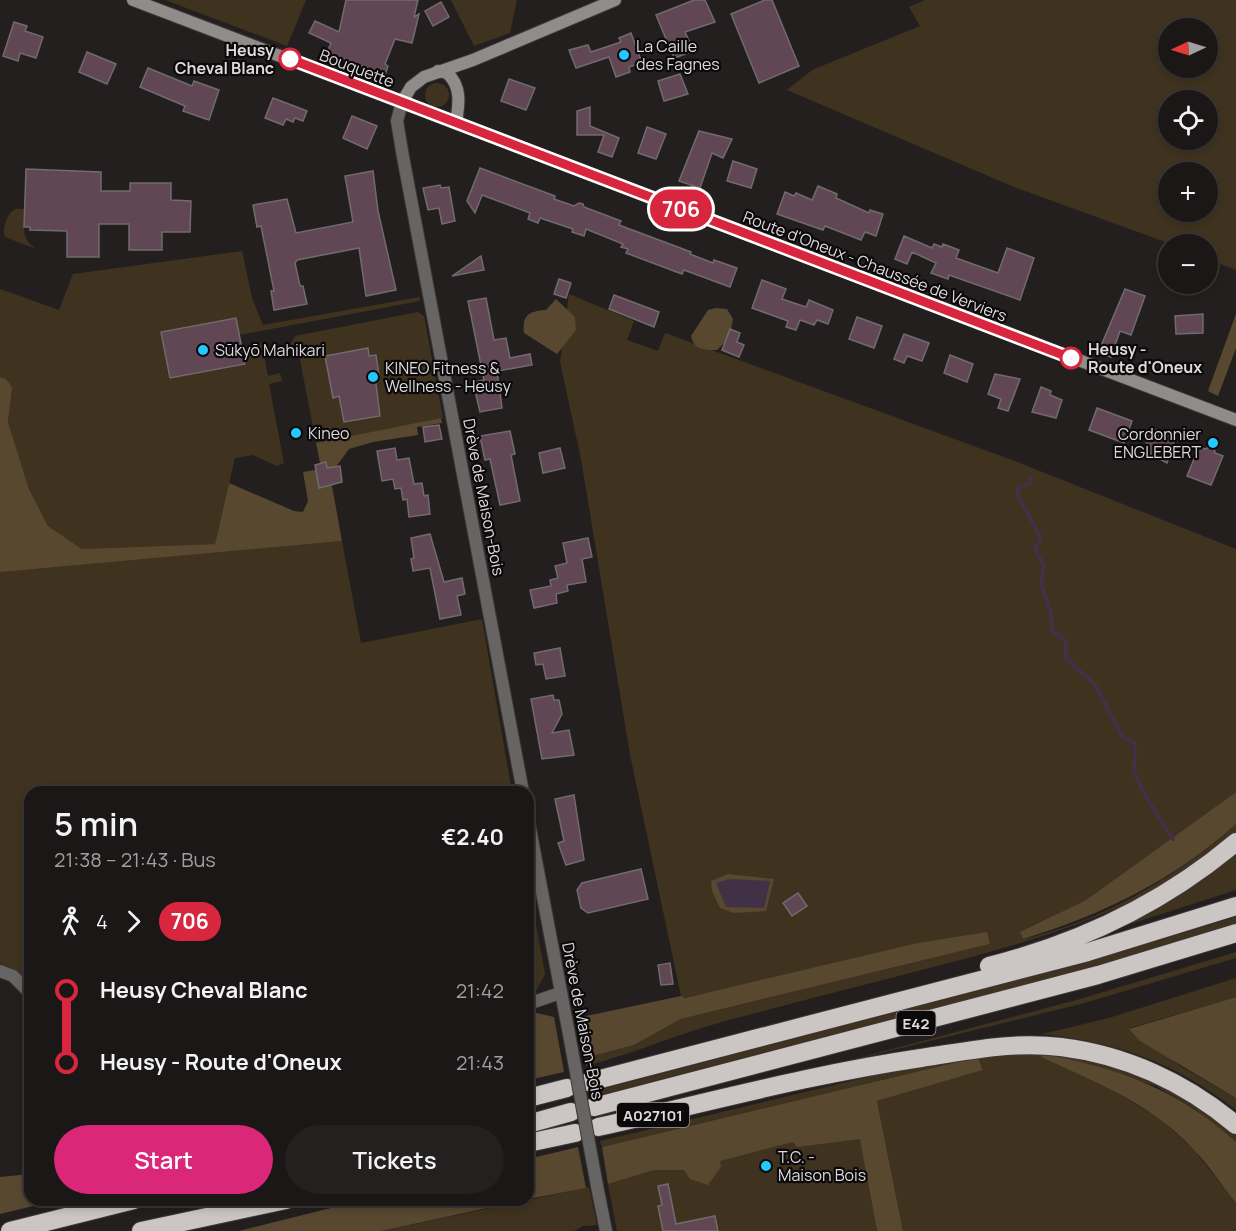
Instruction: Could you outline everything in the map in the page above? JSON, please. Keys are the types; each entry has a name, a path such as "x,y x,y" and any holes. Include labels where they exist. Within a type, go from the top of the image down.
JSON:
{"highway":[{"path":"674,1059 744,1030 987,967 1053,946 1155,900 1200,871 1236,842"},
{"name":"E42","path":"589,1082 1078,955 1236,906"},
{"name":"E42","path":"594,1107 1098,975 1236,933"},
{"name":"A027101","path":"598,1127 878,1063 987,1046 1024,1044 1078,1050 1135,1065 1191,1092 1236,1125"},
{"path":"534,1096 567,1088"},
{"path":"534,1122 572,1112"},
{"path":"534,1142 575,1132"},
{"path":"10,1231 110,1206"},
{"path":"127,1231 224,1206"},
{"path":"141,1231 258,1206"}],"main road":[{"name":"Bouquette","path":"133,0 402,102"},
{"path":"402,102 411,87 438,71 473,60 615,0"},
{"path":"456,84 473,60"},
{"path":"438,71 447,73 456,84 459,103 456,123"},
{"name":"Route d'Oneux - Chaussée de Verviers","path":"402,102 1236,420"}],"street":[{"name":"Drève de Maison-Bois","path":"402,102 397,121 403,157 522,786"},
{"name":"Drève de Maison-Bois","path":"534,851 606,1231"},
{"path":"0,971 13,976 24,987"},
{"path":"534,1002 560,993"}],"shaded area":[{"path":"165,0 306,0 287,46"},
{"path":"451,0 517,0 510,33 474,46"},
{"path":"925,0 1236,0 1236,270 1218,263 1218,234 1158,234 1158,239 1014,187 787,90 812,70 920,26 909,7"},
{"path":"437,83 446,86 449,95 446,104 437,107 428,104 425,95 428,86"},
{"path":"16,209 24,209 26,237 36,249 5,237 6,221 10,213"},
{"path":"242,251 252,298 263,325 420,297 420,301 239,335 236,318 161,332 170,378 246,364 244,346 261,343 268,349 263,350 268,376 280,373 282,381 269,384 284,463 277,466 253,455 235,458 215,544 82,549 48,526 29,489 8,422 11,387 6,379 0,377 0,289 59,310 73,274"},
{"path":"569,294 634,321 627,340 658,351 665,333 1012,460 1236,549 1236,792 1086,900 1021,932 1023,939 1081,921 1137,895 1189,862 1236,824 1236,832 1202,860 1166,883 1086,921 960,960 711,1025 586,1066 585,1058 634,1045 681,1019 990,944 734,987 684,998 681,996 630,755 581,459 560,362"},
{"path":"556,299 575,317 576,330 557,354 524,333 525,319 531,313 546,310"},
{"path":"727,309 733,319 729,338 717,350 697,347 691,336 708,310"},
{"name":"KINEO Fitness & Wellness - Heusy","path":"418,312 424,316 443,418 316,443 297,344 290,345 295,336"},
{"path":"1236,314 1236,348 1218,396 1208,391"},
{"path":"0,377 6,379 12,387 8,422 29,489 48,526 82,549 215,544 229,483 294,511 303,512 308,501 303,472 315,470 315,465 320,463 316,443 441,418 442,423 417,427 418,435 373,442 349,449 330,475 342,541 0,572"},
{"path":"342,541 361,643 482,619 511,786 24,786 24,978 18,972 0,963 0,570"},
{"path":"1236,792 1236,824 1188,862 1136,894 1109,907 1023,939 1020,932 1086,900"},
{"path":"1236,854 1236,890 1118,928 1187,890"},
{"path":"728,874 774,879 766,911 734,913 720,908 712,891 711,881"},
{"path":"730,879 770,881 764,908 726,907 716,883"},
{"path":"534,913 545,974 537,989 534,990"},
{"path":"1236,917 1236,923 1089,968 592,1097 591,1092 1088,962"},
{"path":"987,932 990,944 681,1019 634,1045 585,1058 577,1018 681,996 685,998 918,943"},
{"path":"1236,952 1236,958 1081,1004 836,1064 1080,999"},
{"path":"1236,978 1236,997 1130,1028 1180,1066 1236,1098 1236,1110 1191,1079 1145,1057 1096,1043 1042,1034 1109,1018"},
{"path":"1236,997 1236,1098 1140,1041 1129,1029"},
{"path":"534,1012 554,1017 564,1072 534,1079"},
{"path":"1029,1050 1107,1063 1167,1086 1236,1133 1236,1142 1194,1109 1156,1086 1040,1053 1044,1058 1094,1079 1162,1120 1194,1150 1236,1203 1236,1231 903,1231 877,1101 983,1070 978,1057 602,1147 600,1141 927,1063"},
{"path":"1039,1053 1095,1066 1145,1083 1191,1107 1214,1123 1236,1142 1236,1203 1199,1155 1160,1120 1123,1096 1043,1058"},
{"path":"978,1057 983,1070 877,1101 903,1231 877,1231 860,1139 797,1147 793,1142 720,1161 721,1167 708,1185 690,1179 684,1170 654,1170 608,1184 602,1147"},
{"name":"T.C. - Maison Bois","path":"855,1107 877,1231 617,1231 608,1184"},
{"path":"578,1147 586,1188 534,1198 534,1158"},
{"path":"24,1175 24,1206 33,1206 0,1214 0,1177"},
{"path":"589,1187 597,1225 583,1226 574,1231 381,1231 499,1206 534,1206 534,1199"},
{"path":"339,1206 496,1206 381,1231 239,1231"}],"building":[{"path":"346,0 418,0 414,17 419,14 412,43 395,39 385,64 388,66 385,75 327,52 331,43 309,33 315,21 339,32"},
{"path":"694,0 705,0 715,22 685,32 694,51 674,58 656,15"},
{"path":"765,0 772,0 799,66 759,83 731,14"},
{"path":"441,2 449,17 433,26 425,11"},
{"path":"14,22 27,26 25,31 43,37 36,58 20,53 18,61 3,56"},
{"name":"La Caille des Fagnes","path":"631,33 642,63 629,67 630,72 616,77 609,57 576,68 569,50 588,45 591,52 621,42 619,38"},
{"path":"87,52 116,64 107,84 79,72"},
{"path":"148,68 192,86 194,81 219,90 209,120 183,111 185,106 140,87"},
{"path":"680,74 688,94 664,101 658,81"},
{"path":"509,79 535,88 526,110 501,101"},
{"path":"273,98 307,111 303,121 295,118 293,122 286,119 283,125 265,118"},
{"path":"590,107 590,126 619,138 612,157 598,152 604,135 577,135 577,111"},
{"path":"352,116 377,126 367,149 343,138"},
{"path":"647,127 666,134 656,159 638,153"},
{"path":"699,131 732,139 723,158 712,153 700,188 679,181"},
{"path":"733,161 757,169 751,188 727,181"},
{"path":"480,168 555,196 554,199 574,206 579,203 583,204 584,207 621,221 619,225 691,252 690,254 713,263 714,260 737,268 730,287 684,270 682,274 626,253 628,249 621,247 623,244 586,229 584,236 572,232 573,229 540,218 538,223 528,219 530,213 482,195 475,213 467,201"},
{"path":"26,169 101,172 101,191 130,191 130,183 171,183 171,200 191,201 190,232 162,232 162,250 129,250 129,224 99,224 99,257 67,257 67,231 30,230 30,227 24,227"},
{"path":"373,171 378,211 396,290 366,296 359,248 297,260 295,263 300,286 303,286 307,304 274,310 271,291 274,291 261,226 257,227 253,205 287,199 296,233 353,222 345,176"},
{"path":"440,185 441,188 449,187 455,221 442,224 439,208 428,210 423,188"},
{"path":"818,186 837,194 836,198 869,213 870,210 883,214 876,236 865,232 861,240 825,226 823,230 777,214 785,192 794,196 796,193 812,200"},
{"path":"904,236 932,248 934,244 942,247 943,244 959,250 956,258 998,273 1007,248 1034,258 1020,300 949,275 948,279 931,273 936,263 912,252 907,264 895,259"},
{"path":"481,256 484,270 452,276"},
{"path":"559,279 571,283 566,298 554,294"},
{"path":"762,280 786,289 782,299 806,307 809,300 833,310 828,324 817,320 814,325 800,320 796,330 786,327 788,321 752,308"},
{"path":"1125,289 1145,296 1131,335 1120,331 1111,357 1098,353"},
{"path":"614,295 659,312 654,327 609,309"},
{"path":"486,298 494,340 506,338 510,358 530,354 532,365 497,371 502,408 480,412 473,382 484,380 468,301"},
{"path":"1203,314 1203,333 1176,334 1175,316"},
{"path":"857,317 882,326 874,348 849,339"},
{"name":"Sūkyō Mahikari","path":"236,318 245,364 170,378 161,332"},
{"path":"730,329 740,333 737,342 744,345 739,357 722,350"},
{"path":"904,334 929,343 922,361 907,356 904,363 894,359"},
{"path":"368,348 369,356 376,355 379,375 375,376 380,416 344,422 339,396 333,398 325,356"},
{"path":"950,355 973,364 967,382 944,373"},
{"path":"995,374 1020,379 1008,411 998,408 1001,399 988,394"},
{"path":"1041,387 1051,391 1050,395 1062,400 1056,418 1032,412"},
{"path":"1097,408 1132,421 1124,443 1089,430"},
{"path":"439,425 442,439 425,442 423,427"},
{"path":"1152,428 1175,439 1167,463 1144,451"},
{"path":"510,431 515,454 511,455 520,501 500,505 490,459 485,460 480,436"},
{"path":"1214,445 1215,453 1223,456 1211,485 1187,476 1199,447 1205,449"},
{"path":"395,448 397,460 409,458 414,484 422,483 424,496 428,495 430,514 409,517 407,499 403,500 401,488 395,489 393,479 382,481 377,451"},
{"path":"560,448 565,468 543,473 539,453"},
{"path":"326,462 327,468 340,466 342,482 319,488 315,465"},
{"path":"430,534 444,582 462,578 465,594 457,596 461,615 440,619 430,568 413,571 411,538"},
{"path":"588,538 592,557 582,559 586,582 567,585 568,591 556,594 557,603 534,608 530,590 551,586 550,580 558,578 555,566 567,563 563,543"},
{"path":"560,648 565,676 546,679 543,664 536,665 534,653"},
{"path":"553,695 554,700 559,700 562,714 552,733 569,730 574,755 542,759 531,699"},
{"path":"574,795 584,860 566,865 558,843 564,841 555,799"},
{"path":"641,869 648,899 588,913 581,908 577,890 582,883"},
{"path":"798,893 807,906 792,916 783,903"},
{"path":"670,963 673,984 661,985 658,965"},
{"path":"668,1184 676,1224 715,1216 718,1231 663,1231 658,1206 662,1205 658,1186"}],"waterway":[{"path":"1031,476 1030,483 1018,488 1018,496 1041,538 1035,549 1044,566 1041,584 1051,613 1052,631 1066,641 1066,658 1095,685 1122,736 1133,742 1135,774 1173,839"}],"bus line":[{"name":"706","path":"290,59 1071,358"}],"place":[{"name":"La Caille des Fagnes","path":"624,55"},
{"name":"Heusy Cheval Blanc","path":"290,59"},
{"name":"Sūkyō Mahikari","path":"203,350"},
{"name":"Heusy - Route d'Oneux","path":"1071,358"},
{"name":"KINEO Fitness & Wellness - Heusy","path":"373,377"},
{"name":"Kineo","path":"296,433"},
{"name":"Cordonnier ENGLEBERT","path":"1213,443"},
{"name":"T.C. - Maison Bois","path":"766,1166"}]}
